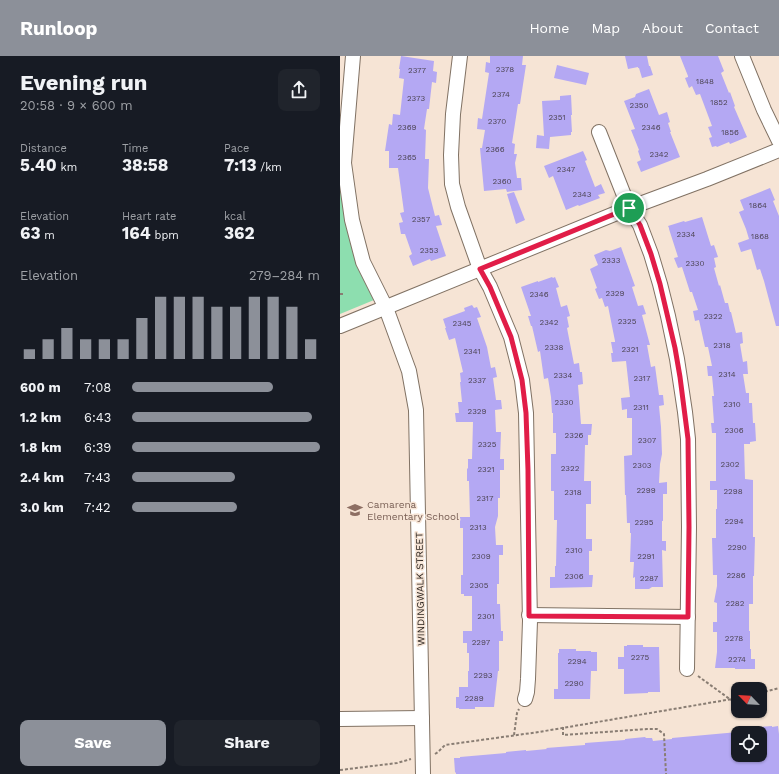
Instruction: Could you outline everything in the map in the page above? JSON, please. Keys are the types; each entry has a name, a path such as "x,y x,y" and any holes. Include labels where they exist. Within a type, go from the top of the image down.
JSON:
{"street":[{"name":"WINDINGWALK STREET","path":"353,56 344,163 352,220 363,262 386,308 409,371 416,410 423,774"},
{"path":"460,56 450,155 452,184 462,219 480,269 490,287 511,337 522,380 526,413 529,616 528,679 525,699"},
{"path":"742,56 764,110 779,141"},
{"path":"599,132 629,208 640,225 651,254 660,284 675,348 680,377 688,439 689,527 687,669"},
{"path":"340,326 629,208 779,150"},
{"path":"529,616 688,617"},
{"path":"340,719 422,718"}],"path":[{"path":"687,669 731,700"},
{"path":"767,691 779,688"},
{"path":"514,735 517,713 525,699"},
{"path":"430,757 445,745 731,700"},
{"path":"563,727 563,735 657,729 664,734 666,774"},
{"path":"340,770 397,764 414,758"}],"green space":[{"path":"340,180 374,300 340,314"}],"building":[{"path":"401,56 434,61 433,71 437,72 436,83 432,82 429,109 427,109 424,129 426,130 425,159 429,159 428,188 435,216 439,215 442,225 436,226 446,256 431,261 430,259 413,266 409,256 412,254 405,234 401,234 399,223 403,222 400,213 404,212 398,168 389,168 389,151 385,151 389,124 392,125 393,114 400,115 404,79 399,78"},
{"path":"490,56 523,56 522,65 526,65 512,143 515,144 514,154 517,154 515,163 517,178 521,178 522,190 507,192 506,189 484,191 480,148 482,148 485,130 477,129 478,118 482,119 489,73 485,72 486,62 490,63"},
{"path":"625,56 647,56 653,75 642,78 638,67 628,69"},
{"path":"680,56 718,56 724,71 721,73 747,137 730,144 729,142 717,147 712,147 709,138 712,137 708,127 712,126 700,94 696,95 692,86 689,88 685,78 688,76"},
{"path":"557,65 589,73 586,85 554,78"},
{"path":"649,89 659,115 667,112 670,122 668,123 670,132 680,157 641,172 637,162 641,160 639,150 631,130 635,129 624,101"},
{"path":"571,95 571,135 550,137 549,149 536,148 537,135 544,136 542,101 560,100 560,96"},
{"path":"583,151 587,160 585,161 595,187 601,184 605,193 598,195 600,198 566,210 553,176 549,178 544,166"},
{"path":"770,188 779,216 779,326 776,326 764,281 760,269 757,270 751,249 741,252 738,243 749,239 739,212 744,210 740,200"},
{"path":"514,192 525,220 516,224 507,194"},
{"path":"702,217 711,246 714,245 718,257 714,258 716,267 714,268 719,286 720,285 725,303 728,303 736,333 742,332 743,343 740,344 743,362 747,361 748,374 743,374 746,393 749,393 749,403 752,403 753,423 755,423 756,441 750,442 750,444 744,444 745,479 753,480 753,537 755,537 754,576 753,604 749,604 749,631 751,659 755,659 755,669 715,668 717,632 713,632 713,622 717,622 717,603 714,602 717,586 717,575 713,575 712,538 716,538 717,490 710,490 710,481 716,481 716,433 712,433 711,423 714,423 712,396 714,396 712,376 708,376 707,366 712,366 708,347 705,347 699,320 695,321 693,311 698,310 692,292 690,292 682,267 678,268 674,258 678,257 668,226"},
{"path":"621,247 635,286 632,287 638,306 643,305 646,314 642,315 650,345 647,345 651,367 655,366 659,395 663,395 664,405 659,406 662,454 659,483 667,482 667,494 663,494 662,521 662,541 666,541 666,551 662,550 663,587 652,587 649,589 635,589 635,577 633,578 634,562 630,562 631,533 630,523 627,523 624,456 632,455 632,418 627,418 627,409 622,410 621,398 630,397 626,361 612,362 611,353 613,353 611,342 615,341 608,306 605,307 602,298 599,299 595,289 597,288 590,269 598,265 594,255 606,250 610,251"},
{"path":"555,277 559,287 556,288 561,307 567,305 570,316 567,317 569,327 567,328 574,364 579,363 580,372 582,372 583,384 578,385 581,424 592,424 591,435 588,435 588,445 585,445 584,481 591,481 591,504 586,504 586,539 592,539 592,551 589,551 589,575 593,575 592,587 550,588 550,577 555,577 556,566 557,520 554,520 554,491 551,491 551,454 556,454 556,433 553,433 553,413 548,378 544,379 540,351 538,352 528,316 531,316 521,287"},
{"path":"472,305 474,308 477,307 481,317 477,318 487,347 491,368 495,367 497,377 493,378 496,400 501,400 502,409 495,410 496,432 501,432 500,459 504,459 504,470 500,470 500,498 498,498 498,516 495,527 496,545 503,545 503,555 499,555 497,604 500,604 503,641 499,641 499,671 494,707 459,709 456,708 456,697 459,697 459,687 468,687 469,671 469,653 467,653 467,643 463,643 463,631 472,631 472,596 464,596 464,594 461,594 461,575 463,575 463,528 460,528 460,517 470,517 469,481 467,481 467,469 468,459 472,459 473,422 456,422 455,413 459,413 458,402 462,402 460,373 463,372 455,338 449,340 443,319 465,311 464,308"},
{"path":"624,646 659,647 660,692 624,694 624,669 618,669 618,657 624,657"},
{"path":"559,649 576,649 576,651 597,652 597,671 591,671 590,699 554,699 554,689 558,689"},
{"path":"767,726 778,726 779,774 456,774 455,772 454,758 460,757 585,745 585,743 645,737 652,738 653,741 731,733 731,762 767,762"}],"place":[{"name":"Camarena Elementary School","path":"355,510"}],"route":[{"path":"629,208 640,225 651,254 668,316 680,377 688,439 688,617 529,616 528,470 526,413 522,380 511,337 490,287 480,269 629,208"}]}
